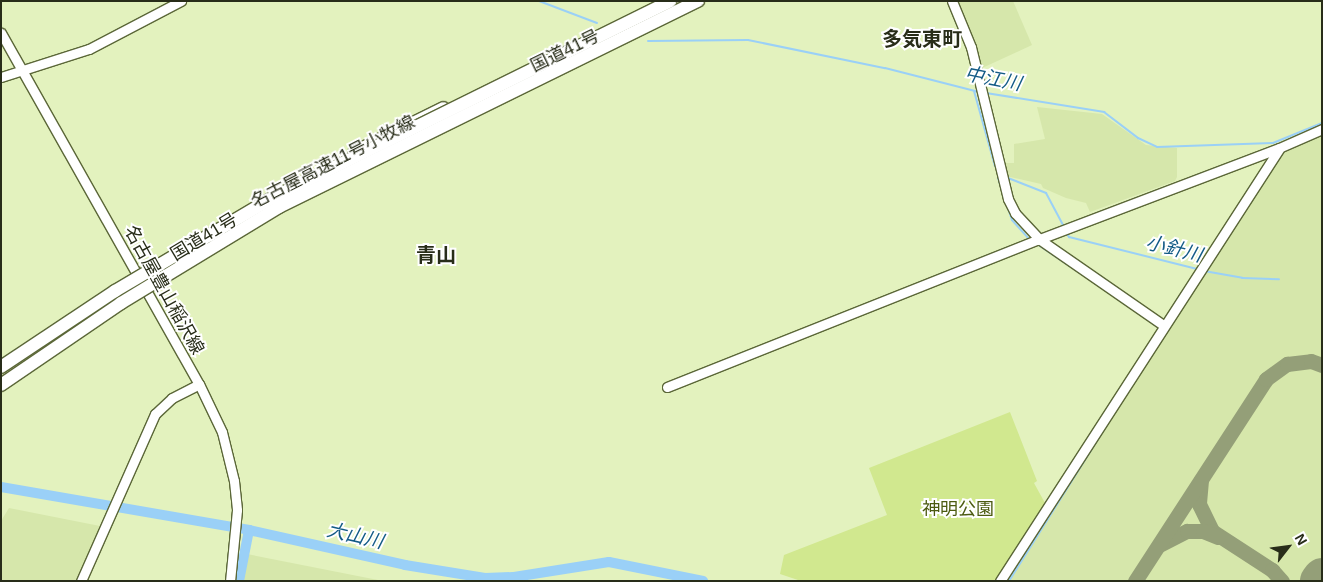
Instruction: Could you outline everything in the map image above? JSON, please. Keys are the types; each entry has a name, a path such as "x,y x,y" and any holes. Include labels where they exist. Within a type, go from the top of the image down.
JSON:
{"highway":[{"name":"国道41号","path":"1,362 136,273 280,190 401,127 662,1"},
{"name":"名古屋高速11号小牧線","path":"1,367 115,291 274,197 670,1"},
{"path":"280,190 314,175 348,165 681,1"},
{"path":"651,28 701,1"},
{"name":"名古屋高速11号小牧線","path":"1,387 121,303 279,208 701,1"},
{"name":"国道41号","path":"1,387 147,293 319,192 651,28"}],"street":[{"path":"1,77 89,49 181,1"},
{"path":"952,1 965,28 1008,199 1014,213 1035,241 1163,325"},
{"name":"名古屋豊山稲沢線","path":"1,32 199,384 222,432 234,481 237,512 236,543 230,581"},
{"path":"667,387 1035,241 1279,148 1322,129"},
{"path":"1000,581 1163,325 1279,148"},
{"path":"82,581 159,408 199,384"}],"shaded area":[{"path":"957,1 1013,1 1032,45 980,69"},
{"path":"1037,107 1102,114 1146,145 1177,148 1177,177 1175,181 1090,212 1086,203 1066,198 1043,188 1041,184 1006,176 1003,163 1014,163 1014,144 1045,139"},
{"path":"1322,133 1322,581 1008,581 1277,157"},
{"path":"9,508 100,526 76,581 1,581 1,521"},
{"path":"242,553 383,581 236,581"}],"green space":[{"name":"神明公園","path":"1010,412 1037,481 1034,483 1045,503 995,581 801,581 780,574 784,555 887,515 869,468"}],"waterway":[{"name":"中江川","path":"539,1 597,23"},
{"name":"中江川","path":"648,41 748,40 885,68 979,92"},
{"path":"974,91 995,166"},
{"name":"中江川","path":"986,93 1104,112 1138,138 1157,147 1273,143 1322,123"},
{"path":"998,178 1012,220 1029,239"},
{"name":"小針川","path":"1008,178 1046,193 1063,225"},
{"name":"小針川","path":"1067,234 1069,237 1197,269"},
{"path":"1037,244 1083,275"},
{"name":"小針川","path":"1204,271 1242,278 1279,279"},
{"path":"1009,581 1162,337"},
{"name":"大山川","path":"1,487 249,530 405,565 485,578 514,577 609,562 703,581"},
{"path":"239,581 249,530"}],"taxiway":[{"path":"1135,581 1266,379 1287,364 1311,361 1322,365"},
{"path":"1201,480 1199,504 1212,531 1272,570 1282,581"},
{"path":"1161,544 1187,531 1203,531 1218,537"}],"runway":[{"path":"1319,581 1322,577"}],"district":[{"name":"多気東町","path":"922,39"},
{"name":"青山","path":"436,255"}]}
